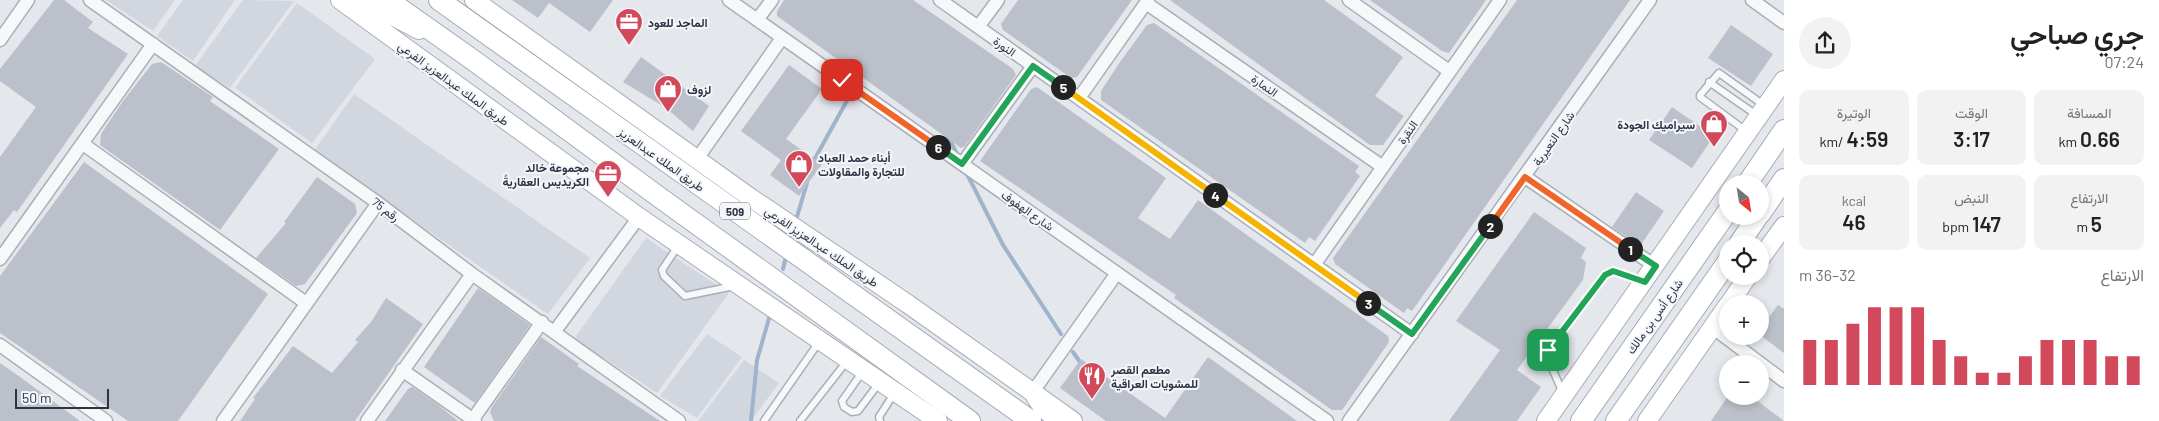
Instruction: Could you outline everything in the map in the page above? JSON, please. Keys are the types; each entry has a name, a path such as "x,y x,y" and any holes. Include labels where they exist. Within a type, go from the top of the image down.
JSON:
{"main road":[{"name":"طريق الملك عبدالعزيز الفرعي","path":"340,0 639,217 680,242 931,419"},
{"path":"362,0 473,60"},
{"name":"509","path":"388,0 970,421"},
{"name":"طريق الملك عبدالعزيز","path":"439,0 1031,421"},
{"path":"453,0 486,34"},
{"name":"طريق الملك عبدالعزيز الفرعي","path":"474,0 697,159 908,304 1073,421"},
{"path":"1546,421 1645,282 1784,80"},
{"path":"1753,175 1784,130"},
{"path":"1769,201 1784,179"},
{"name":"شارع أنس بن مالك","path":"1581,421 1719,224"},
{"path":"1769,247 1784,226"},
{"path":"1616,421 1719,274"},
{"path":"1647,421 1719,317"},
{"path":"1034,395 1044,408 1061,421"}],"street":[{"path":"0,40 28,0"},
{"name":"رقم 75","path":"90,0 378,203 472,274 680,421"},
{"name":"شارع الهفوف","path":"729,0 1327,421"},
{"path":"758,20 772,0"},
{"name":"النورة","path":"940,0 1412,334"},
{"path":"978,27 998,0"},
{"path":"1349,0 1450,71"},
{"name":"النقرة","path":"1314,265 1500,0"},
{"name":"شارع النعيرية","path":"1349,421 1650,0"},
{"path":"1752,0 1784,23"},
{"path":"1079,98 1147,1"},
{"name":"النمارة","path":"1147,1 1383,166"},
{"path":"697,159 782,38"},
{"path":"0,259 84,144 153,44"},
{"path":"962,164 1033,66"},
{"path":"84,144 306,303"},
{"path":"1525,177 1656,266"},
{"path":"223,421 378,203"},
{"path":"555,331 639,217"},
{"path":"1034,395 1117,273"},
{"path":"367,421 472,274"},
{"path":"402,370 474,420 542,322"},
{"path":"1712,327 1784,381"},
{"path":"0,345 106,421"}],"lane":[{"path":"1748,133 1700,97 1700,95 1709,82 1719,73 1762,111"},
{"path":"1709,82 1762,111"},
{"path":"680,242 662,270 664,276 685,296 740,285"},
{"path":"1564,395 1547,357 1548,350 1605,275 1613,271 1645,282"},
{"path":"764,421 820,341"},
{"path":"800,421 848,360"},
{"path":"864,371 842,401 844,407 852,412 858,411 879,382"},
{"path":"880,421 879,417 895,392"}],"shaded area":[{"path":"106,0 175,0 153,31"},
{"path":"183,0 235,0 193,61 157,36"},
{"path":"243,0 294,1 230,88 195,66"},
{"path":"297,3 375,59 312,143 235,88"},
{"path":"354,94 590,258 548,314 314,151"},
{"path":"646,238 729,293 657,393 604,358 599,358 574,339"},
{"path":"707,334 742,357 697,418 660,396"},
{"path":"744,360 779,383 751,421 698,421"}],"building":[{"path":"54,0 64,0 93,22 88,28 128,54 17,212 14,210 0,228 0,157 36,107 0,81 0,69"},
{"path":"512,0 613,0 590,32 549,3 538,18"},
{"path":"784,0 913,0 1013,69 1016,75 965,146 961,148 777,16 777,11"},
{"path":"1018,0 1132,0 1077,77 1071,78 1003,30 1001,24"},
{"path":"1170,0 1324,0 1403,57 1375,96 1404,116 1383,145 1370,145"},
{"path":"1370,0 1486,0 1449,53 1442,51"},
{"path":"1517,0 1630,0 1412,311 1407,308 1404,313 1335,264 1333,258"},
{"path":"1154,23 1359,166 1355,172 1360,176 1315,241 1309,237 1305,243 1101,100 1101,91 1120,62 1147,25"},
{"path":"1731,25 1773,54 1751,86 1708,58"},
{"path":"641,57 709,106 693,131 666,108 623,82"},
{"path":"161,62 213,97 210,101 279,149 220,230 100,145 101,134 123,101 152,64"},
{"path":"789,65 822,89 786,139 822,164 799,196 770,175 781,160 741,131"},
{"path":"1037,87 1166,178 1138,218 1170,239 1198,200 1388,336 1389,342 1342,410 1332,410 1174,298 1176,295 980,161 1031,89"},
{"path":"1672,107 1714,136 1692,168 1649,140"},
{"path":"84,162 268,294 178,421 128,421 0,333 0,276"},
{"path":"317,177 355,204 357,213 305,284 296,286 256,258 286,223 284,222"},
{"path":"1636,192 1664,211 1640,246 1612,227"},
{"path":"1534,212 1586,248 1581,258 1586,262 1583,280 1517,370 1541,387 1517,421 1449,421 1500,350 1456,321"},
{"path":"478,288 530,325 475,403 424,367"},
{"path":"386,298 423,324 355,421 240,421 255,399 253,398 293,346 332,373 358,342 355,340 371,322"},
{"path":"1778,305 1784,309 1784,353 1769,342 1769,317"},
{"path":"541,337 579,364 577,366 660,421 494,421 490,412 492,407"},
{"path":"1208,357 1297,421 1106,421 1060,388 1081,359 1165,418"},
{"path":"0,363 20,377 80,421 0,421"},
{"path":"412,387 458,421 385,421 408,389"},
{"path":"1722,405 1763,405 1784,421 1711,421"}],"waterway":[{"path":"813,162 849,97"},
{"path":"948,136 957,154"},
{"path":"967,174 1003,245 1061,334"},
{"path":"796,220 807,183"},
{"path":"783,269 786,256"},
{"path":"751,421 757,360 770,315"},
{"path":"1073,352 1082,365"}],"place":[{"name":"الماجد للعود","path":"629,46"},
{"name":"لزوف","path":"668,113"},
{"name":"سيراميك الجودة","path":"1714,148"},
{"name":"أبناء حمد العباد للتجارة والمقاولات","path":"799,188"},
{"name":"مجموعة خالد الكريديس العقاريةً","path":"608,198"},
{"name":"مطعم القصر للمشويات العراقية","path":"1092,400"}],"route":[{"path":"842,80 962,164 1033,66 1412,334 1525,177 1656,266 1645,282 1613,271 1605,275 1548,350"}]}
